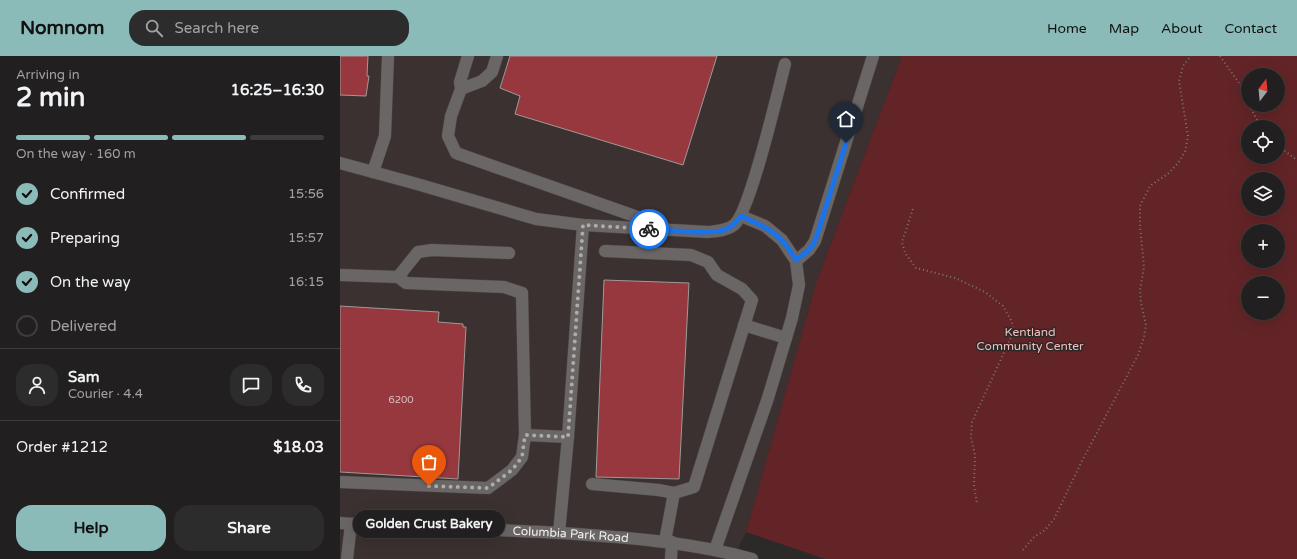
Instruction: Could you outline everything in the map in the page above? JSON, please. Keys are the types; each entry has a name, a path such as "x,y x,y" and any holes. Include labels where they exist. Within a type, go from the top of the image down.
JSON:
{"street":[{"path":"372,172 385,136 388,56"},
{"path":"468,56 460,82 461,89 451,116 448,136 456,153 678,230"},
{"path":"461,89 482,81 487,77 492,72 497,56"},
{"path":"796,260 809,250 815,241 874,56"},
{"path":"340,164 536,219 583,225 708,232 723,230 734,224 741,216 754,178 785,64"},
{"path":"716,550 768,398 786,338 799,285 796,260 782,240 765,226 741,216"},
{"path":"559,533 568,437 583,225"},
{"path":"398,277 418,252 432,250 509,253"},
{"path":"592,484 659,490 674,493 694,487 752,300 742,289 717,275 708,262 691,255 605,251"},
{"path":"340,275 398,277 406,283 504,287 522,293 525,435 522,457 512,470 488,488 340,482"},
{"path":"744,325 786,338"},
{"path":"525,435 568,437"},
{"path":"670,559 668,542 674,493"},
{"path":"346,524 347,559"},
{"name":"Columbia Park Road","path":"346,524 559,533 668,542 716,550 752,559"}],"path":[{"path":"1023,550 1034,537 1045,530 1054,520 1084,457 1138,355 1146,325 1141,303 1140,290 1144,267 1140,226 1140,206 1150,186 1169,173 1185,152 1188,136 1179,81 1183,66 1191,56"},
{"path":"1220,56 1241,88"},
{"path":"1285,151 1297,160"},
{"path":"913,209 902,242 905,253 916,268 955,278 985,292 1003,306 1012,322 1013,334 972,422 971,438 975,455 974,485 977,504"}],"shaded area":[{"path":"340,56 902,56 817,280 746,532 733,559 340,559"}],"green space":[{"name":"Kentland Community Center","path":"902,56 1297,56 1297,559 825,559 746,532 817,280"}],"building":[{"path":"340,56 368,56 367,76 369,76 366,96 340,95"},
{"path":"510,56 717,56 683,165 515,114 520,96 500,88"},
{"path":"604,280 689,283 679,479 596,477"},
{"path":"340,306 439,312 438,322 463,324 463,327 466,327 458,479 340,472"}],"way so far":[{"path":"429,486 488,488 512,470 522,457 525,435 568,437 583,225 649,229"}],"place":[{"name":"Golden Crust Bakery","path":"429,486"}],"route":[{"path":"649,229 708,232 723,230 734,224 741,216 765,226 782,240 796,260 809,250 815,241 846,143"}]}
